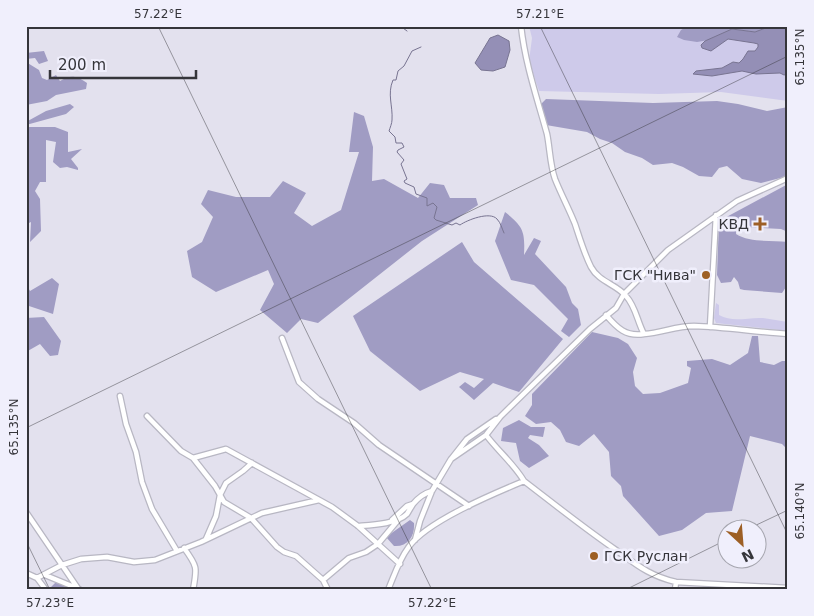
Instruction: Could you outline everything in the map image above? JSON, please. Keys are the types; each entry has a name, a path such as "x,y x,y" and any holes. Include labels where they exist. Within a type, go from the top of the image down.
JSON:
{"street":[{"path":"520,26 523,47 550,150 555,178 592,269 600,279 624,294 636,312 639,325 644,334"},
{"path":"451,460 486,435 500,417 590,329 616,308 624,294 668,250 737,202 788,178"},
{"path":"710,327 716,215"},
{"path":"606,316 618,329 637,335 675,327 710,327 788,334"},
{"path":"282,338 299,382 318,399 354,423 379,445 469,506"},
{"path":"120,396 126,424 136,452 142,482 152,509 176,551"},
{"path":"147,416 181,451 193,458 205,472 224,502 252,518 277,547 284,552 296,556 323,580 328,590"},
{"path":"415,540 432,490 451,460 467,439 500,417"},
{"path":"486,435 500,453 516,468 524,481 584,528 646,572 676,582 788,588"},
{"path":"193,458 226,449 332,507 358,526 400,564"},
{"path":"206,539 216,516 220,495 226,483 252,463"},
{"path":"388,590 408,548 415,540 438,523 469,506 524,481"},
{"path":"391,521 403,510 432,490"},
{"path":"37,578 62,565 81,559 107,557 145,562 206,539 277,508 319,500"},
{"path":"323,580 349,558 366,552 378,544 399,519 406,514 413,503"},
{"path":"26,512 80,590"},
{"path":"358,526 380,524 399,519"},
{"path":"184,548 194,561 196,569 193,590"},
{"path":"26,573 37,578 46,590"},
{"path":"45,575 80,590"},
{"path":"675,590 676,582"}],"shaded area":[{"path":"529,26 788,26 788,101 721,92 659,94 539,91 529,61 532,38"},
{"path":"688,26 771,26 755,32 732,29 709,40 697,42 677,37 681,30"},
{"path":"771,26 788,26 788,74 756,74 742,71 712,76 693,74 696,71 722,68 733,62 739,63 748,51 755,51 758,47 758,44 728,39 711,51 702,48 701,45 705,41 732,29 755,32"},
{"path":"498,35 509,41 510,50 505,67 493,71 481,70 475,63 490,38"},
{"path":"44,51 48,61 39,64 35,58 26,59 26,53"},
{"path":"26,62 39,70 42,78 47,80 56,75 60,81 70,77 80,78 87,83 86,89 56,95 47,101 26,105"},
{"path":"546,99 653,103 717,101 767,111 788,107 788,176 761,183 742,179 727,166 719,168 712,177 699,176 672,163 653,165 587,132 546,125 541,104"},
{"path":"70,104 74,107 66,114 26,125 26,122 46,111"},
{"path":"354,112 364,116 373,147 372,181 384,179 418,198 430,183 444,185 450,198 476,198 478,205 422,241 318,323 301,319 287,333 260,310 274,284 268,270 216,292 192,277 187,251 202,242 213,217 201,204 208,190 236,197 270,197 283,181 306,193 294,213 312,226 341,210 359,152 349,152"},
{"path":"26,127 55,127 68,132 68,152 82,149 71,159 78,170 67,167 60,168 53,162 56,142 46,140 46,182 40,182 35,191 40,199 41,231 30,242 31,222 27,224 26,231"},
{"path":"788,184 788,232 781,229 737,225 736,234 754,240 788,242 788,284 782,293 740,289 734,277 731,282 721,283 717,275 719,221"},
{"path":"505,212 522,230 524,255 534,238 541,241 535,254 566,287 572,303 578,309 581,325 569,337 561,331 568,319 534,285 511,280 495,241"},
{"path":"462,242 474,262 563,339 519,392 493,383 474,400 459,387 465,382 474,388 484,379 460,372 420,391 370,351 353,316"},
{"path":"52,278 59,284 53,314 29,306 26,303 26,284 30,291"},
{"path":"716,303 719,305 719,315 724,317 730,319 763,318 788,322 788,331 716,323 714,318"},
{"path":"44,317 61,341 58,355 50,356 40,344 26,352 26,318"},
{"path":"592,332 618,338 628,344 637,358 633,372 635,386 643,394 660,393 688,383 691,368 687,366 687,361 712,359 730,365 748,353 752,336 758,336 760,362 774,365 782,361 788,361 788,458 787,449 782,444 750,436 732,511 706,513 682,530 659,536 623,496 621,486 611,476 609,452 594,434 579,446 566,442 560,430 551,422 536,424 525,416 532,405 532,394"},
{"path":"519,420 531,427 545,427 543,437 530,435 528,438 539,445 549,456 529,468 520,461 516,443 501,441 503,428"},
{"path":"410,520 414,523 414,528 410,540 403,545 394,546 386,537"},
{"path":"56,582 73,590 52,590 51,587"}],"waterway":[{"path":"404,26 403,28 407,31"},
{"path":"421,47 412,51 404,66 398,71 396,80 393,80 390,90 392,120 389,131 395,137 396,143 402,143 404,147 397,152 404,160 401,164 407,179 404,181 414,187 416,194 427,198 427,206 433,203 437,207 434,218 436,220 452,225 456,223 460,225 473,219 489,216 494,217 498,221 504,233"}],"place":[{"name":"КВД","path":"760,224"},
{"name":"ГСК \"Нива\"","path":"706,275"},
{"name":"ГСК Руслан","path":"594,556"}]}
